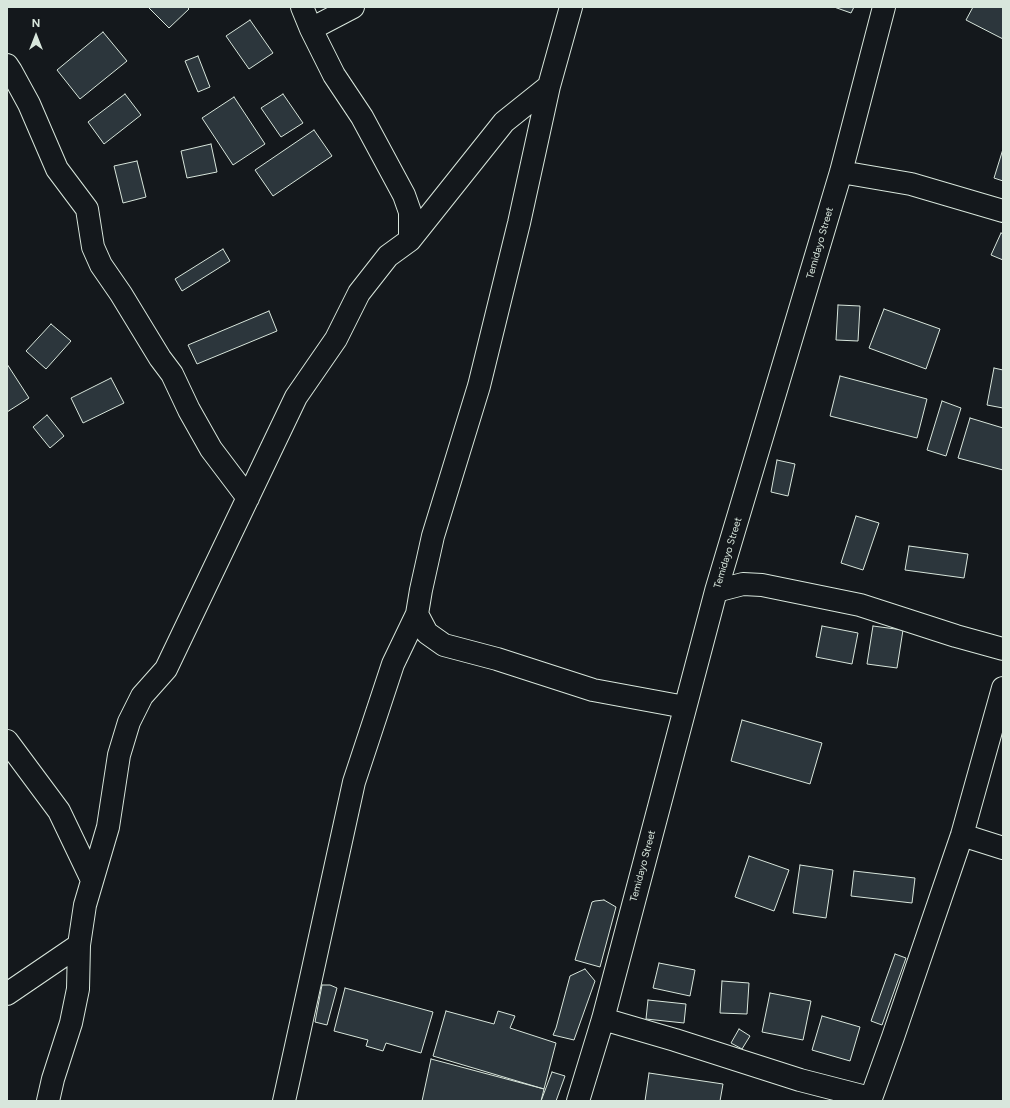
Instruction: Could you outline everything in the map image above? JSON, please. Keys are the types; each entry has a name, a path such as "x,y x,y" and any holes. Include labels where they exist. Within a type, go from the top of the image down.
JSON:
{"street":[{"path":"302,7 311,29 334,75 362,117 404,196 410,212 410,240"},
{"path":"311,29 353,7"},
{"path":"284,1101 354,782 393,664 418,614 421,590 433,536 481,378 519,223 549,86 571,7"},
{"name":"Temidayo Street","path":"578,1101 602,1020 716,591 841,172 884,7"},
{"path":"7,65 29,104 57,169 87,209 93,247 101,265 121,294 160,358 172,374 189,410 211,449 248,498"},
{"path":"48,1101 71,1023 78,989 79,946 85,905 108,827 119,755 129,722 142,696 166,669 296,397 336,339 359,293 388,256 410,240 504,122 549,86"},
{"path":"841,172 911,184 1003,211"},
{"path":"716,591 743,584 762,585 860,605 956,636 1003,649"},
{"path":"418,614 427,633 444,645 497,659 593,690 685,707"},
{"path":"602,1020 675,1040 800,1080 870,1100 962,835 1003,688"},
{"path":"7,741 59,811 92,880"},
{"path":"962,835 1003,848"},
{"path":"7,994 79,946"}],"building":[{"path":"148,7 187,7 189,9 169,28"},
{"path":"834,7 854,7 851,13"},
{"path":"973,7 1003,7 1003,39 966,20"},
{"path":"250,20 273,53 249,69 226,36"},
{"path":"103,32 127,61 80,99 57,70"},
{"path":"198,56 210,87 198,92 185,61"},
{"path":"125,94 141,115 104,144 88,122"},
{"path":"283,94 303,123 281,137 261,108"},
{"path":"234,97 265,144 233,165 202,118"},
{"path":"314,130 332,156 273,196 255,170"},
{"path":"211,144 217,172 187,178 181,151"},
{"path":"1003,149 1003,181 994,178"},
{"path":"137,161 146,197 123,203 114,166"},
{"path":"1001,233 1003,234 1003,260 991,255"},
{"path":"223,249 230,261 182,291 175,279"},
{"path":"838,305 860,306 858,341 836,340"},
{"path":"884,309 940,329 926,369 869,348"},
{"path":"269,311 277,331 197,364 188,345"},
{"path":"51,324 71,341 46,369 26,351"},
{"path":"7,364 29,398 7,412"},
{"path":"994,368 1003,370 1003,408 987,405"},
{"path":"840,376 927,399 917,438 830,416"},
{"path":"111,378 124,403 83,423 71,398"},
{"path":"942,401 961,408 946,456 927,450"},
{"path":"47,415 64,436 50,448 33,427"},
{"path":"970,418 1003,428 1003,470 958,458"},
{"path":"777,460 795,464 788,496 771,492"},
{"path":"856,516 879,523 863,570 841,563"},
{"path":"909,546 968,554 964,578 905,570"},
{"path":"822,626 858,633 852,664 816,657"},
{"path":"873,626 903,630 897,668 867,664"},
{"path":"742,720 822,743 810,784 731,761"},
{"path":"749,856 789,870 774,911 735,897"},
{"path":"800,865 833,870 826,918 793,913"},
{"path":"854,871 915,878 912,903 851,896"},
{"path":"604,900 616,907 600,967 575,960 592,902"},
{"path":"895,954 906,958 882,1025 871,1021"},
{"path":"659,963 695,970 690,996 653,988"},
{"path":"585,969 595,981 574,1040 553,1035 570,976"},
{"path":"722,981 749,983 747,1014 720,1013"},
{"path":"322,985 330,985 337,988 327,1025 315,1022"},
{"path":"345,988 433,1012 421,1053 386,1043 383,1051 366,1046 368,1040 334,1031"},
{"path":"770,993 811,1001 803,1040 762,1032"},
{"path":"648,1000 686,1004 684,1023 646,1019"},
{"path":"446,1011 494,1024 498,1011 515,1016 510,1028 556,1043 544,1089 433,1056"},
{"path":"822,1016 860,1027 850,1061 812,1050"},
{"path":"739,1029 750,1036 742,1049 731,1043"},
{"path":"431,1059 544,1089 541,1101 422,1101"},
{"path":"552,1072 565,1076 556,1101 541,1101"},
{"path":"649,1073 723,1084 720,1101 645,1101"}]}
